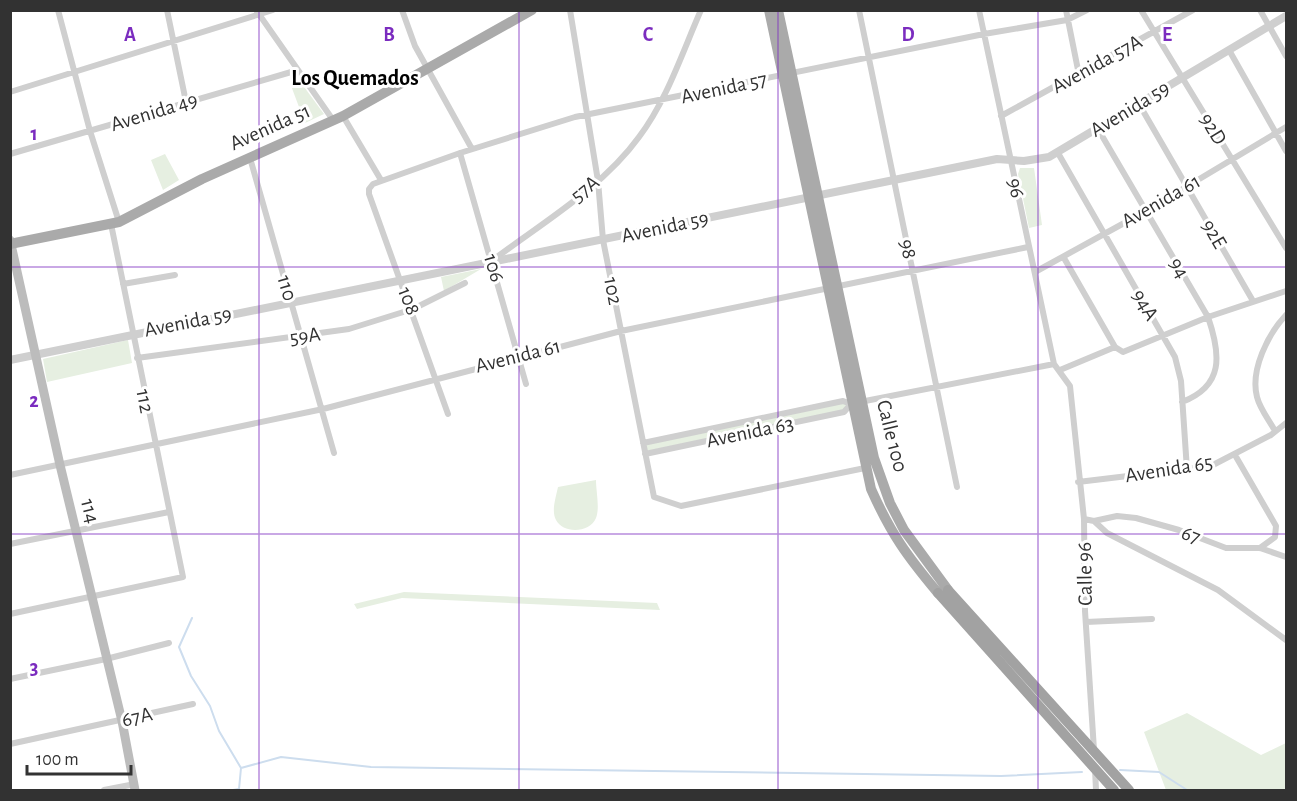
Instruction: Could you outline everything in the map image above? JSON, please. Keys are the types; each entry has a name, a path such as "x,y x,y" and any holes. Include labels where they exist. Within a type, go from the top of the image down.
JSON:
{"highway":[{"name":"Calle 100","path":"943,592 1129,790"},
{"name":"Calle 100","path":"943,592 1114,790"}],"main road":[{"name":"Avenida 51","path":"11,242 115,223 202,179 338,118 430,69 518,14 532,10"},
{"name":"Calle 100","path":"769,10 788,74"},
{"name":"Calle 100","path":"778,10 788,74 814,196 839,287 874,458 890,503 943,592"},
{"name":"Calle 100","path":"814,196 828,289 871,489 887,526 904,553 943,592"},
{"name":"114","path":"11,242 60,465 122,721 135,787"}],"street":[{"name":"112","path":"58,10 115,223 132,334 183,577 92,598"},
{"path":"167,10 186,102"},
{"path":"10,92 173,44 257,13 273,10"},
{"path":"402,10 411,39 430,69 472,149"},
{"name":"102","path":"570,10 598,181 603,240 656,499 681,506 865,468"},
{"name":"57A","path":"492,260 598,181 638,139 661,101 701,10"},
{"name":"98","path":"859,10 957,487"},
{"name":"96","path":"980,10 1054,364"},
{"path":"1065,10 1079,75"},
{"name":"Avenida 57","path":"369,189 381,180 472,149 588,114 984,34 1067,20 1087,10"},
{"name":"92D","path":"1141,10 1287,248"},
{"name":"Avenida 57A","path":"1001,117 1193,10"},
{"path":"1260,10 1287,56"},
{"path":"257,13 298,70 338,118 381,180"},
{"name":"Avenida 59","path":"10,360 492,260 603,240 997,159 1038,160 1058,153 1287,16"},
{"path":"1229,50 1287,151"},
{"name":"Avenida 49","path":"10,154 298,70"},
{"name":"92E","path":"1139,104 1253,301"},
{"name":"Avenida 61","path":"1035,272 1146,211 1287,127"},
{"name":"94","path":"1098,129 1208,317 1216,345 1213,378 1201,393 1182,402"},
{"name":"106","path":"460,153 526,384"},
{"name":"94A","path":"1058,153 1163,335 1179,368 1187,470"},
{"name":"110","path":"250,158 334,453"},
{"name":"108","path":"369,189 437,377 448,414"},
{"name":"Avenida 61","path":"10,475 323,409 437,377 621,331 1028,247"},
{"path":"1064,258 1115,347 1123,352 1208,317 1287,291"},
{"path":"123,284 176,275"},
{"name":"59A","path":"137,358 302,337 349,328 412,309 465,283"},
{"path":"1275,431 1257,400 1255,380 1268,342 1278,324 1287,315"},
{"path":"1060,370 1115,347"},
{"name":"Avenida 63","path":"645,454 844,412 851,404 863,401 1054,364"},
{"name":"Calle 96","path":"1054,364 1070,386 1078,482 1084,519 1086,622 1096,790"},
{"name":"Avenida 63","path":"643,442 843,400 851,404"},
{"name":"Avenida 65","path":"1078,482 1211,466 1235,455 1287,423"},
{"path":"1235,455 1276,526 1275,537 1260,548"},
{"path":"10,544 169,512"},
{"name":"67","path":"1094,521 1117,516 1136,518 1179,530 1226,548 1260,548 1287,556"},
{"path":"1084,519 1094,521 1107,533 1225,595 1287,640"},
{"path":"10,614 92,598"},
{"path":"1086,622 1152,619"},
{"path":"10,679 169,643"},
{"name":"67A","path":"10,744 193,704"},
{"path":"104,790 135,787"}],"shaded area":[{"path":"299,80 324,114 305,123 290,83"},
{"path":"165,154 179,180 163,190 151,160"},
{"path":"1020,168 1034,168 1042,225 1029,228 1018,174"},
{"path":"481,269 444,291 441,277"},
{"path":"128,340 132,363 47,382 43,359"},
{"path":"843,403 848,405 843,410 647,451 645,444"},
{"path":"596,480 598,509 593,523 576,530 559,525 554,512 558,487"},
{"path":"404,592 657,603 660,610 402,598 357,609 354,604"},
{"path":"1187,713 1261,755 1286,743 1286,790 1166,790 1144,732"}],"waterway":[{"path":"192,618 179,647 191,676 210,706 219,731 241,768 239,789 233,790"},
{"path":"241,768 281,757 371,767 1001,776 1082,772"},
{"path":"1120,770 1159,772 1187,790"}],"district":[{"name":"Los Quemados","path":"355,78"}]}
